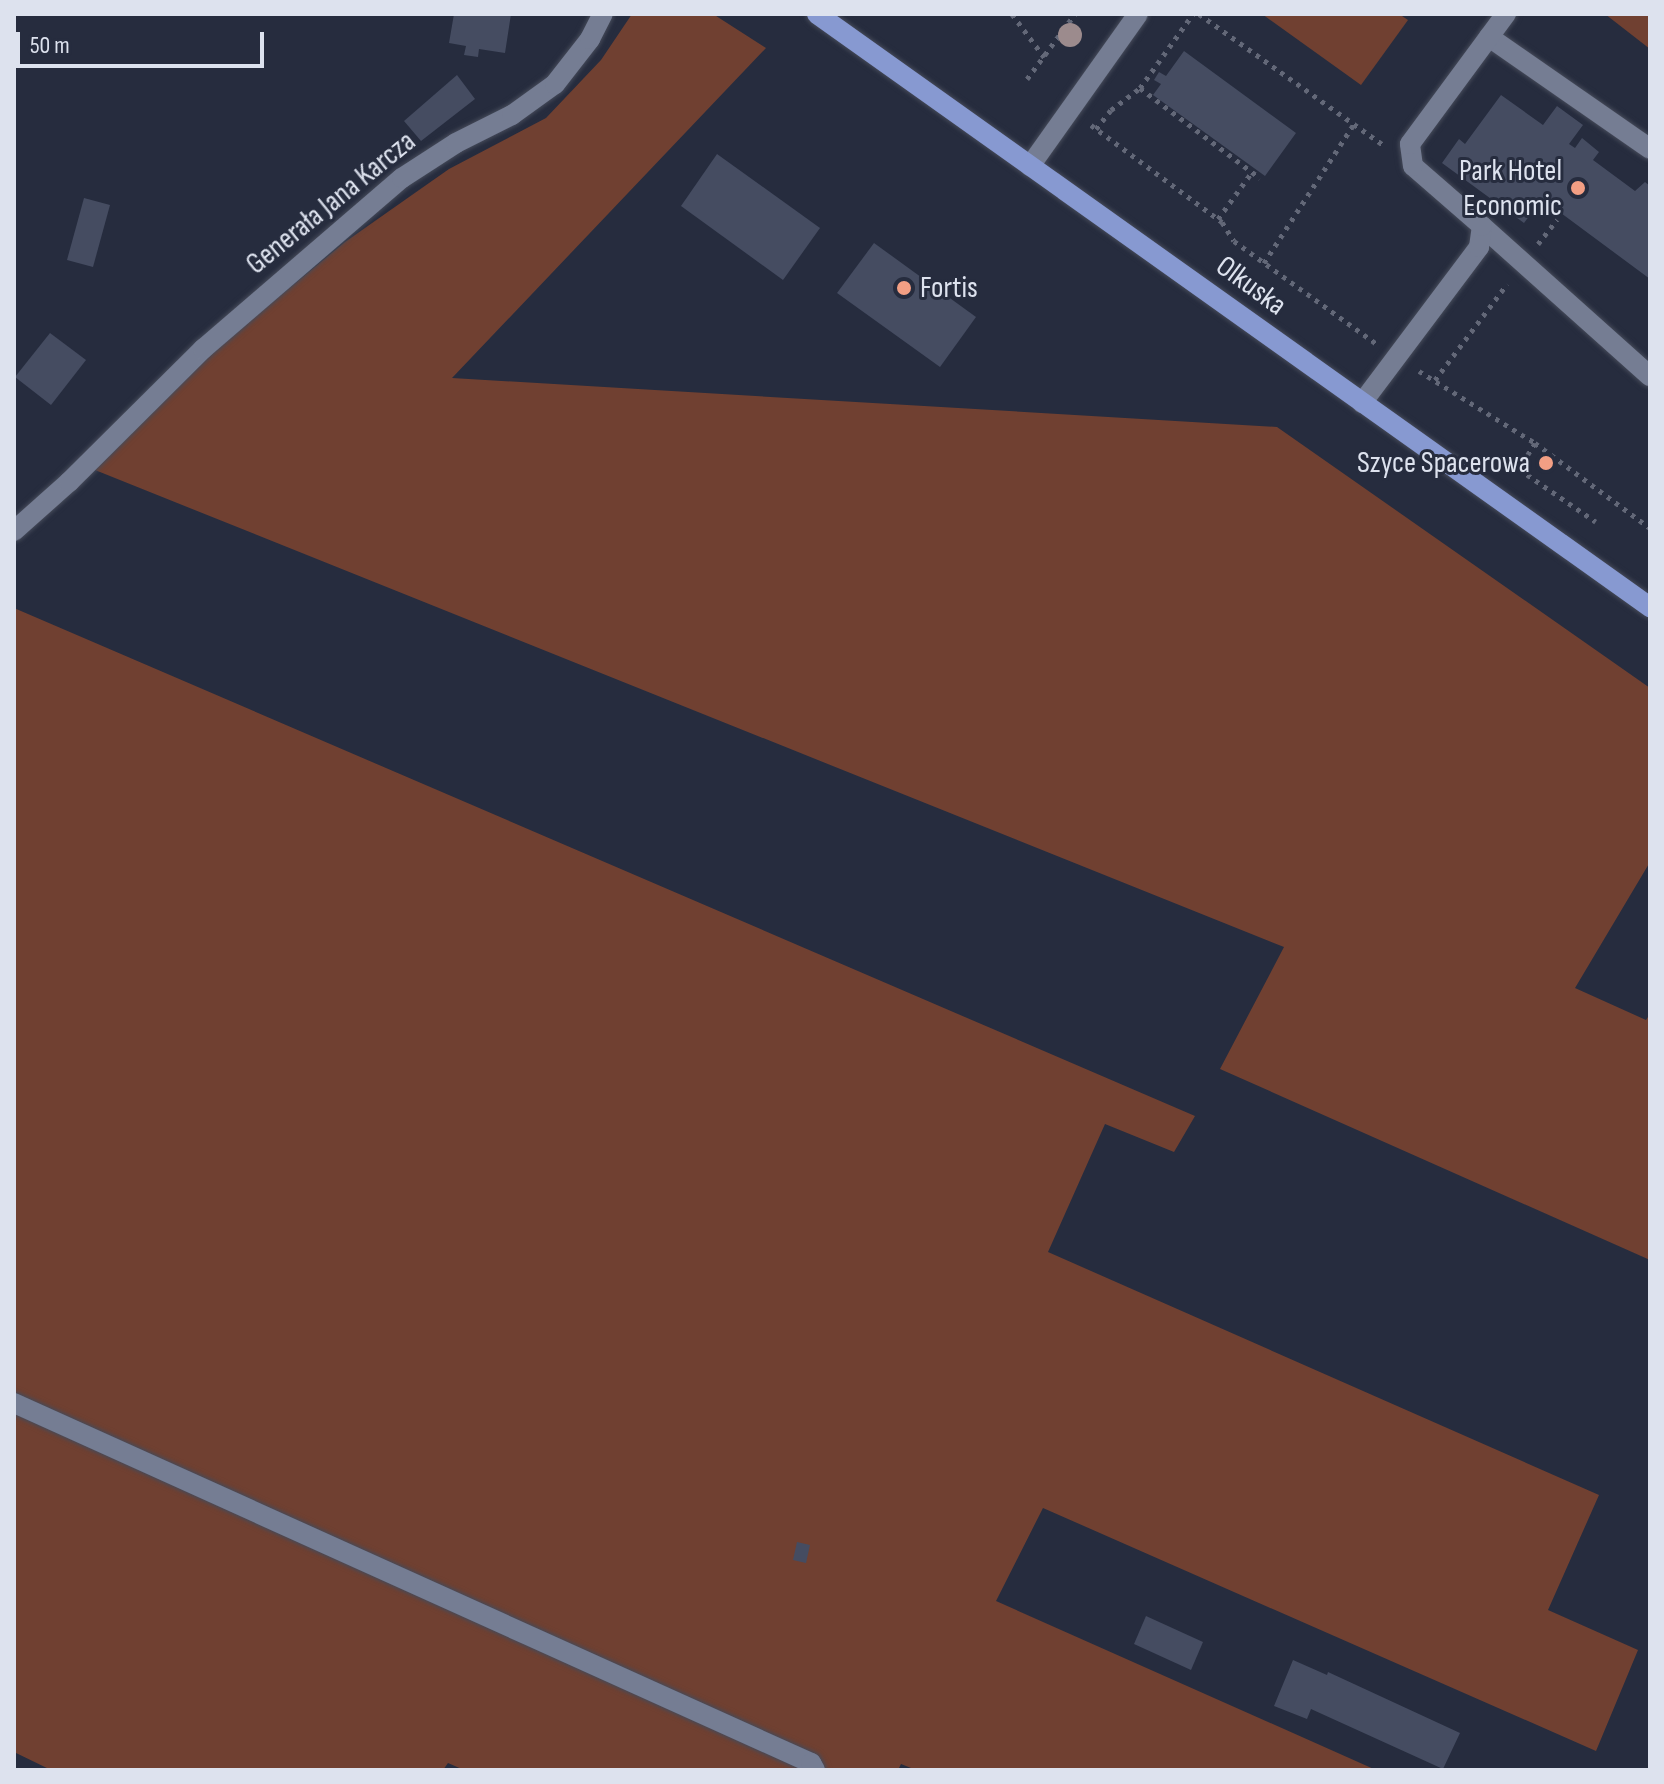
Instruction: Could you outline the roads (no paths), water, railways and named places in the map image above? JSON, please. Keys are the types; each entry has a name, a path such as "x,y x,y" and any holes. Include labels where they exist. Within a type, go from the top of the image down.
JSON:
{"main road":[{"name":"Olkuska","path":"817,14 1650,607"}],"street":[{"name":"Generała Jana Karcza","path":"14,531 69,482 203,349 402,178 456,143 512,115 555,84 590,39 603,14"},
{"path":"1030,166 1138,14"},
{"path":"1506,14 1410,144 1413,166 1650,376"},
{"path":"1489,37 1650,149"},
{"path":"1362,403 1479,247 1482,226"},
{"path":"14,1403 811,1763 815,1770"}],"place":[{"name":"Park Hotel Economic","path":"1578,188"},
{"name":"Fortis","path":"904,288"},
{"name":"Szyce Spacerowa","path":"1546,463"}]}
